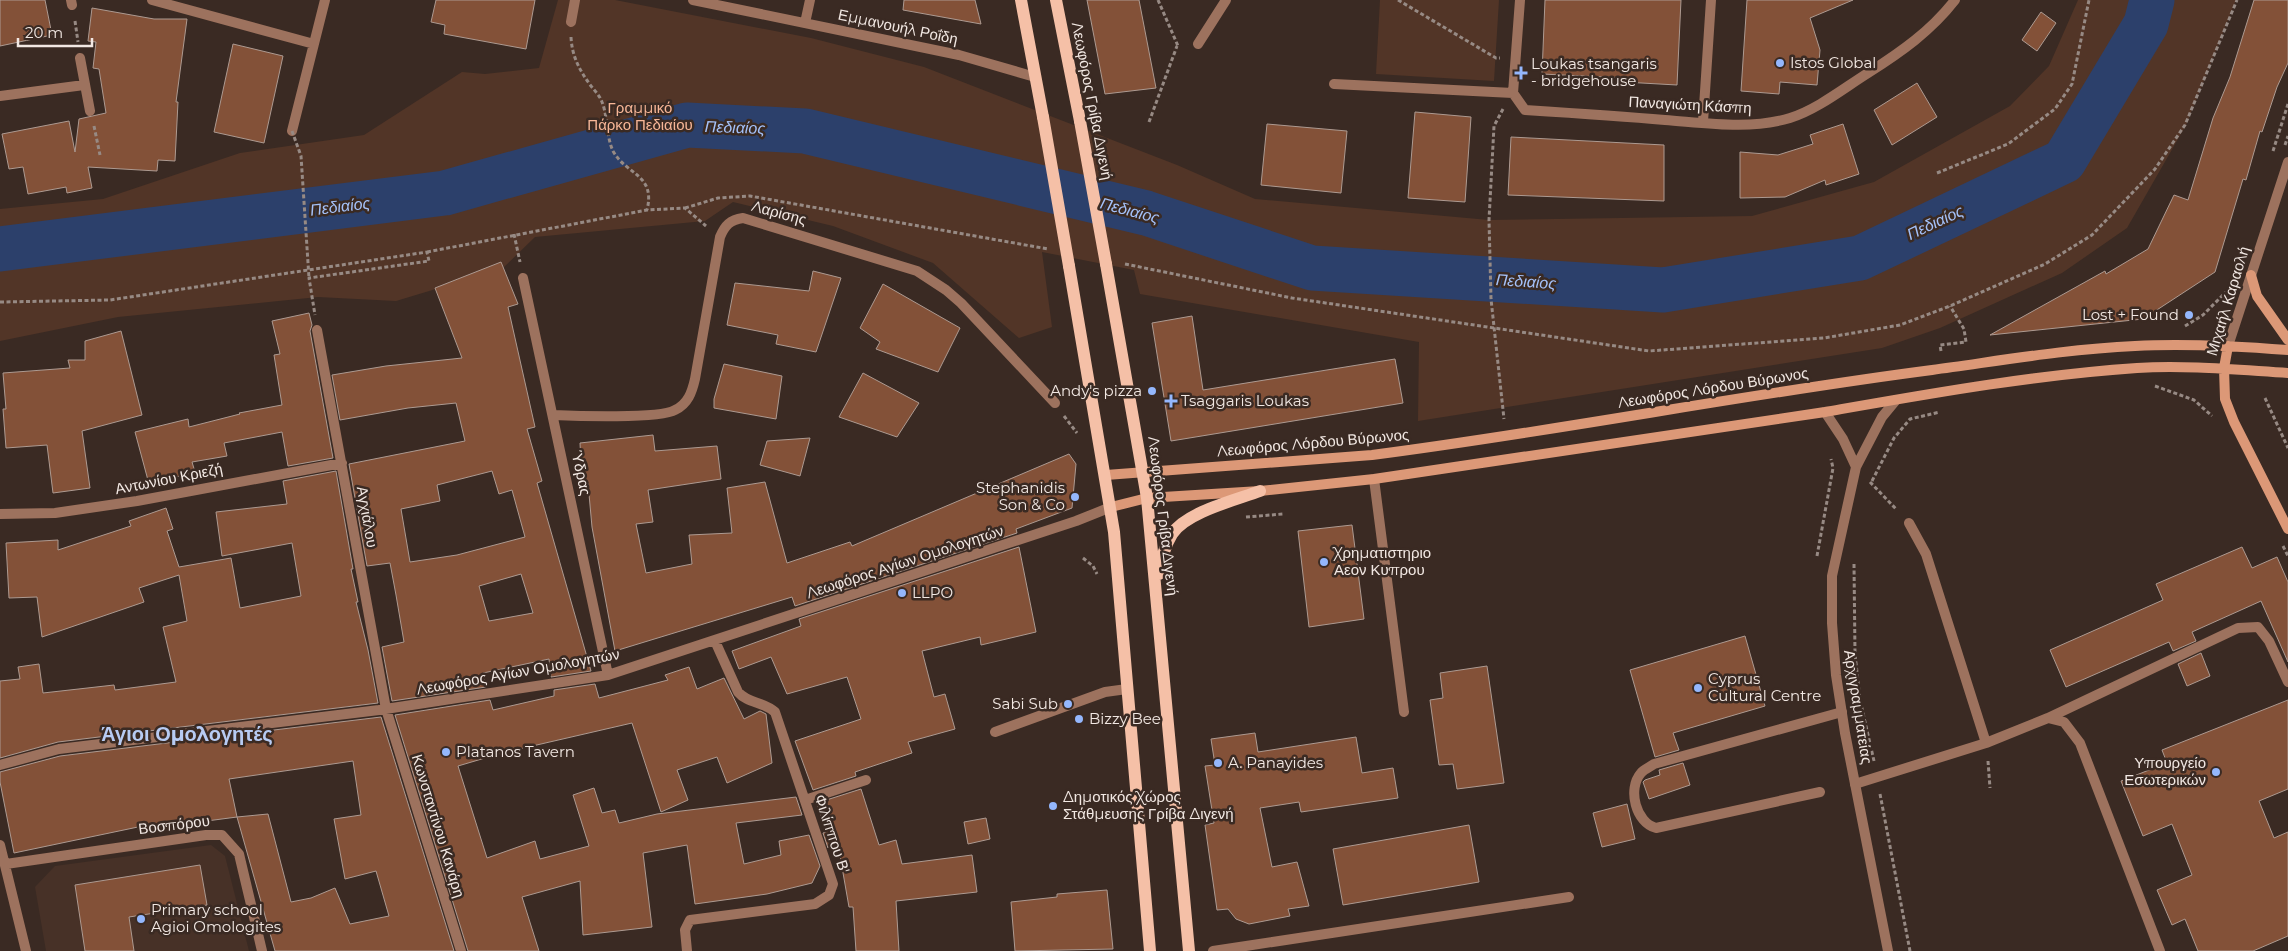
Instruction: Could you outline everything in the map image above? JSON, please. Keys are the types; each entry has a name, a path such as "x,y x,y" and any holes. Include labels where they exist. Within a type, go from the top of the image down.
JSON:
{"main road":[{"path":"1021,0 1106,475 1150,951"},
{"name":"Λεωφόρος Γρίβα Διγενή","path":"1056,0 1080,121 1148,498 1189,951"},
{"path":"2251,275 2258,296 2288,340"},
{"name":"Λεωφόρος Λόρδου Βύρωνος","path":"1106,475 1372,455 1507,437 1869,378 2093,348 2138,345 2228,346 2288,350"},
{"name":"Μιχαήλ Καραολή","path":"2228,346 2224,368 2225,399 2234,422 2288,529"},
{"path":"1110,507 1148,498 1260,491 1374,479 1896,400 2096,372 2138,368 2224,368 2288,373"},
{"path":"1157,596 1164,548 1173,532 1187,520 1203,512 1260,491"}],"street":[{"path":"152,0 314,44"},
{"path":"292,131 325,0"},
{"path":"571,22 575,0"},
{"name":"Εμμανουήλ Ροΐδη","path":"693,0 960,55 1036,77"},
{"path":"806,23 810,0"},
{"path":"1198,44 1226,0"},
{"path":"1334,84 1513,92 1520,0"},
{"path":"1703,122 1711,0"},
{"name":"Παναγιώτη Κάσπη","path":"1513,92 1525,110 1748,125 1769,123 1790,118 1812,108 1895,56 1924,34 1955,0"},
{"path":"80,58 90,111"},
{"path":"0,96 84,85"},
{"name":"Μιχαήλ Καραολή","path":"2228,346 2288,162"},
{"name":"Λαρίσης","path":"720,237 725,227 733,220 743,218 754,219 917,271 961,302 1055,404"},
{"path":"553,415 664,414 683,405 695,379 720,237"},
{"name":"Ύδρας","path":"523,278 608,675"},
{"name":"Αγχιάλου","path":"317,330 386,709"},
{"name":"Αρχιγραμματείας","path":"1888,951 1842,712 1832,623 1832,576 1856,467 1882,417 1896,400"},
{"path":"1825,412 1843,439 1856,467"},
{"name":"Αντωνίου Κριεζή","path":"0,514 55,513 91,508 342,463"},
{"path":"1374,479 1404,712"},
{"name":"Λεωφόρος Αγίων Ομολογητών","path":"0,765 59,749 386,709 608,675 1076,521 1110,507"},
{"path":"1909,523 1926,554 1986,743"},
{"path":"1855,784 1986,743 2048,718 2238,628 2258,627 2269,641 2288,682"},
{"name":"Φιλίππου Β'","path":"687,951 685,930 690,920 815,904 829,894 833,884 775,712 762,703 743,698 738,692 715,641"},
{"path":"995,732 1104,692 1127,689"},
{"name":"Κωνσταντίνου Κανάρη","path":"386,709 461,951"},
{"path":"1820,792 1656,828 1648,826 1641,818 1636,803 1635,785 1641,772 1654,764 1842,712"},
{"path":"2048,718 2064,722 2080,743 2160,951"},
{"path":"805,800 866,780"},
{"name":"Βοσπόρου","path":"6,864 206,835 222,835 239,854 262,951"},
{"path":"0,845 26,951"},
{"path":"1213,951 1569,897"}],"path":[{"path":"1149,122 1178,46 1158,0"},
{"path":"1398,0 1496,58 1516,58"},
{"path":"1937,173 2008,144 2055,109 2072,84 2089,0"},
{"path":"1123,264 1292,298 1649,351 1824,338 1900,326 2045,264 2092,235 2155,169 2185,125 2237,0"},
{"path":"72,2 80,58"},
{"path":"571,22 572,52 580,71 601,99 614,153 638,174 646,185 650,200 647,210"},
{"path":"1178,46 1198,44"},
{"path":"1507,437 1491,299 1489,198 1494,126 1513,92"},
{"path":"90,111 100,155"},
{"path":"292,131 301,156 309,278 317,330"},
{"path":"0,302 110,300 428,252 647,210 685,208 718,198 750,196 1029,246"},
{"path":"685,208 720,237"},
{"path":"514,234 523,278"},
{"path":"309,278 429,261 428,252"},
{"path":"1940,345 1966,342 1964,329 1950,306"},
{"path":"2154,386 2194,400"},
{"path":"2265,398 2288,448"},
{"path":"1055,404 1083,441"},
{"path":"1868,491 1894,438 1910,419 1946,411"},
{"path":"1856,467 1909,523"},
{"path":"1244,517 1283,514"},
{"path":"1855,556 1855,654 1860,700 1877,777 1910,951"},
{"path":"1083,558 1093,566 1098,576"},
{"path":"1986,743 1990,788"}],"shaded area":[{"name":"Primary school Agioi Omologites","path":"211,845 225,856 249,951 46,951 35,887 55,866"}],"green space":[{"name":"Γραμμικό Πάρκο Πεδιαίου","path":"558,0 615,0 811,38 924,67 1177,165 1255,199 1489,220 1752,216 1874,182 2010,106 2049,66 2078,0 2236,0 2186,125 2127,228 2062,273 1940,328 1882,348 1418,421 1419,342 1140,294 1134,270 1042,252 1052,327 1019,338 933,263 833,226 733,202 705,221 535,237 502,269 396,301 318,297 118,317 0,341 0,209 103,199 240,153 364,135 462,72 485,74 539,68"},
{"path":"1380,0 1499,0 1494,81 1376,74"}],"building":[{"path":"0,0 45,0 52,35 0,46"},
{"path":"436,0 535,0 526,49 444,34 445,25 431,22"},
{"path":"904,0 975,0 981,24 903,10"},
{"path":"1087,0 1139,0 1156,88 1105,94"},
{"path":"1545,0 1681,0 1677,85 1624,82 1624,78 1542,74"},
{"path":"1747,0 1853,0 1810,18 1820,50 1817,85 1780,82 1779,94 1741,91"},
{"path":"2254,0 2288,0 2288,63 2277,87 2262,132 2260,131 2246,180 2243,179 2215,272 2143,319 1990,335 2105,271 2106,274 2148,249 2174,195 2188,200 2213,118 2230,77"},
{"path":"92,8 154,19 187,19 176,102 178,102 175,161 158,160 157,171 88,167 92,188 67,193 66,187 28,194 23,167 9,169 2,134 69,121 75,152 79,119 106,113 99,69 93,68 96,42 88,41"},
{"path":"2041,12 2056,23 2037,51 2022,40"},
{"path":"233,44 283,56 264,143 214,132"},
{"path":"1917,83 1937,117 1892,145 1874,110"},
{"path":"1415,112 1471,117 1465,202 1408,198"},
{"path":"1267,124 1347,131 1341,193 1261,185"},
{"path":"1843,124 1859,174 1826,185 1825,180 1785,197 1740,198 1740,152 1778,155 1813,144 1810,135"},
{"path":"1511,137 1664,145 1664,201 1508,195"},
{"path":"501,262 518,304 508,307 535,427 527,429 542,481 537,483 591,671 551,677 549,659 483,673 486,687 392,701 382,647 404,642 396,595 390,563 367,566 349,464 465,441 456,403 408,408 340,420 332,375 386,366 462,358 435,288","holes":["492,471 499,494 512,490 525,537 457,555 410,562 401,509 440,501 437,485","521,574 533,613 489,621 479,586"]},
{"path":"813,271 841,278 816,352 776,344 778,335 727,325 735,283 809,291"},
{"path":"883,284 960,328 938,372 876,349 880,342 860,328"},
{"path":"309,313 312,325 310,331 333,458 288,466 282,432 224,443 227,456 192,462 195,472 149,484 135,432 188,419 189,427 239,413 282,405 274,355 280,354 272,321"},
{"path":"1192,316 1203,390 1395,359 1403,403 1171,441 1152,323"},
{"path":"121,331 142,415 82,431 90,488 53,493 47,445 6,448 3,409 6,409 3,373 70,368 68,360 85,360 85,341"},
{"path":"724,364 782,376 776,419 714,408 714,399"},
{"path":"863,373 919,403 897,437 839,417"},
{"path":"653,435 655,451 717,446 721,479 648,490 653,522 636,524 646,573 692,564 689,535 732,533 727,488 765,482 787,563 850,542 852,546 1069,454 1076,464 1072,508 1016,529 1017,533 795,606 792,597 615,651 592,527 588,483 582,484 580,443"},
{"path":"810,438 800,476 760,465 767,441"},
{"path":"336,471 353,569 351,569 358,602 356,602 368,650 378,703 58,742 0,758 0,681 20,679 18,667 39,664 43,693 114,685 115,690 176,682 163,627 187,621 179,575 139,588 144,602 42,637 37,597 9,598 6,543 58,540 58,550 131,526 129,521 166,508 173,529 167,531 179,567 231,558 240,608 301,596 292,543 222,556 216,512 287,504 283,481"},
{"path":"1352,525 1364,619 1309,627 1298,531"},
{"path":"1019,547 1036,632 981,645 980,637 922,651 934,697 945,694 955,729 908,742 912,753 855,772 856,776 813,790 795,741 861,719 847,677 787,694 771,657 739,669 732,651 801,626 799,619"},
{"path":"2242,547 2252,568 2277,557 2288,582 2288,662 2261,601 2192,632 2196,641 2173,651 2169,642 2066,687 2050,650 2163,600 2156,584"},
{"name":"Cyprus Cultural Centre","path":"1745,636 1765,706 1673,733 1679,750 1655,757 1630,670"},
{"path":"2201,653 2210,676 2187,686 2178,664"},
{"path":"1487,666 1504,783 1457,789 1453,764 1439,765 1430,700 1443,698 1440,673"},
{"path":"689,667 697,689 724,678 744,719 760,711 766,714 772,763 727,783 717,757 677,770 688,800 661,812 632,723 502,753 458,766 487,858 535,841 540,859 589,846 573,795 594,788 602,813 615,810 619,823 657,814 796,797 802,815 736,823 744,864 781,855 779,841 809,835 820,866 812,883 767,894 695,904 687,845 643,853 652,927 583,935 580,881 522,897 539,951 468,951 395,715 490,700 493,710 554,696 554,690 595,684 599,698 668,680 665,675"},
{"path":"2288,700 2288,789 2259,801 2274,838 2288,832 2288,936 2253,951 2198,951 2185,919 2172,925 2157,890 2192,875 2172,824 2143,836 2121,781 2167,763 2162,750"},
{"path":"381,717 454,951 275,951 237,817 138,830 138,827 14,853 0,782 0,772 60,756","holes":["353,761 361,815 334,819 345,879 376,871 389,916 350,924 335,888 311,898 291,902 268,814 237,817 229,779"]},
{"path":"1255,733 1258,752 1356,737 1362,773 1393,768 1398,798 1301,812 1299,802 1260,808 1272,867 1297,862 1309,906 1288,909 1290,916 1249,924 1236,919 1228,909 1217,910 1205,825 1214,823 1205,766 1215,765 1211,739"},
{"path":"1683,763 1690,785 1649,799 1643,782 1660,775 1659,770"},
{"path":"861,789 879,845 896,840 902,864 972,855 977,892 896,901 899,951 856,951 853,907 849,907 836,833 828,848 823,833 826,832 817,803"},
{"path":"1627,804 1635,839 1602,847 1593,813"},
{"path":"986,818 990,839 968,844 964,822"},
{"path":"1469,825 1479,882 1343,905 1333,849"},
{"path":"200,865 207,905 129,917 134,951 85,951 75,885"},
{"path":"1107,890 1113,949 1015,951 1011,902 1057,897 1057,894"}],"waterway":[{"name":"Πεδιαίος","path":"0,249 445,193 687,125 805,131 1146,213 1312,268 1663,290 1860,258 2064,161 2146,24 2152,0"}],"place":[{"name":"Istos Global","path":"1780,63"},
{"name":"Loukas tsangaris - bridgehouse","path":"1521,73"},
{"name":"Lost + Found","path":"2189,315"},
{"name":"Andy's pizza","path":"1152,391"},
{"name":"Tsaggaris Loukas","path":"1171,401"},
{"name":"Stephanidis Son & Co","path":"1075,497"},
{"name":"Χρηματιστηριο Αεον Κυπρου","path":"1324,562"},
{"name":"LLPO","path":"902,593"},
{"name":"Cyprus Cultural Centre","path":"1698,688"},
{"name":"Sabi Sub","path":"1068,704"},
{"name":"Bizzy Bee","path":"1079,719"},
{"name":"Platanos Tavern","path":"446,752"},
{"name":"A. Panayides","path":"1218,763"},
{"name":"Υπουργείο Εσωτερικών","path":"2216,772"},
{"name":"Δημοτικός Χώρος Στάθμευσης Γρίβα Διγενή","path":"1053,806"},
{"name":"Primary school Agioi Omologites","path":"141,919"}],"district":[{"name":"Άγιοι Ομολογητές","path":"187,734"}]}
